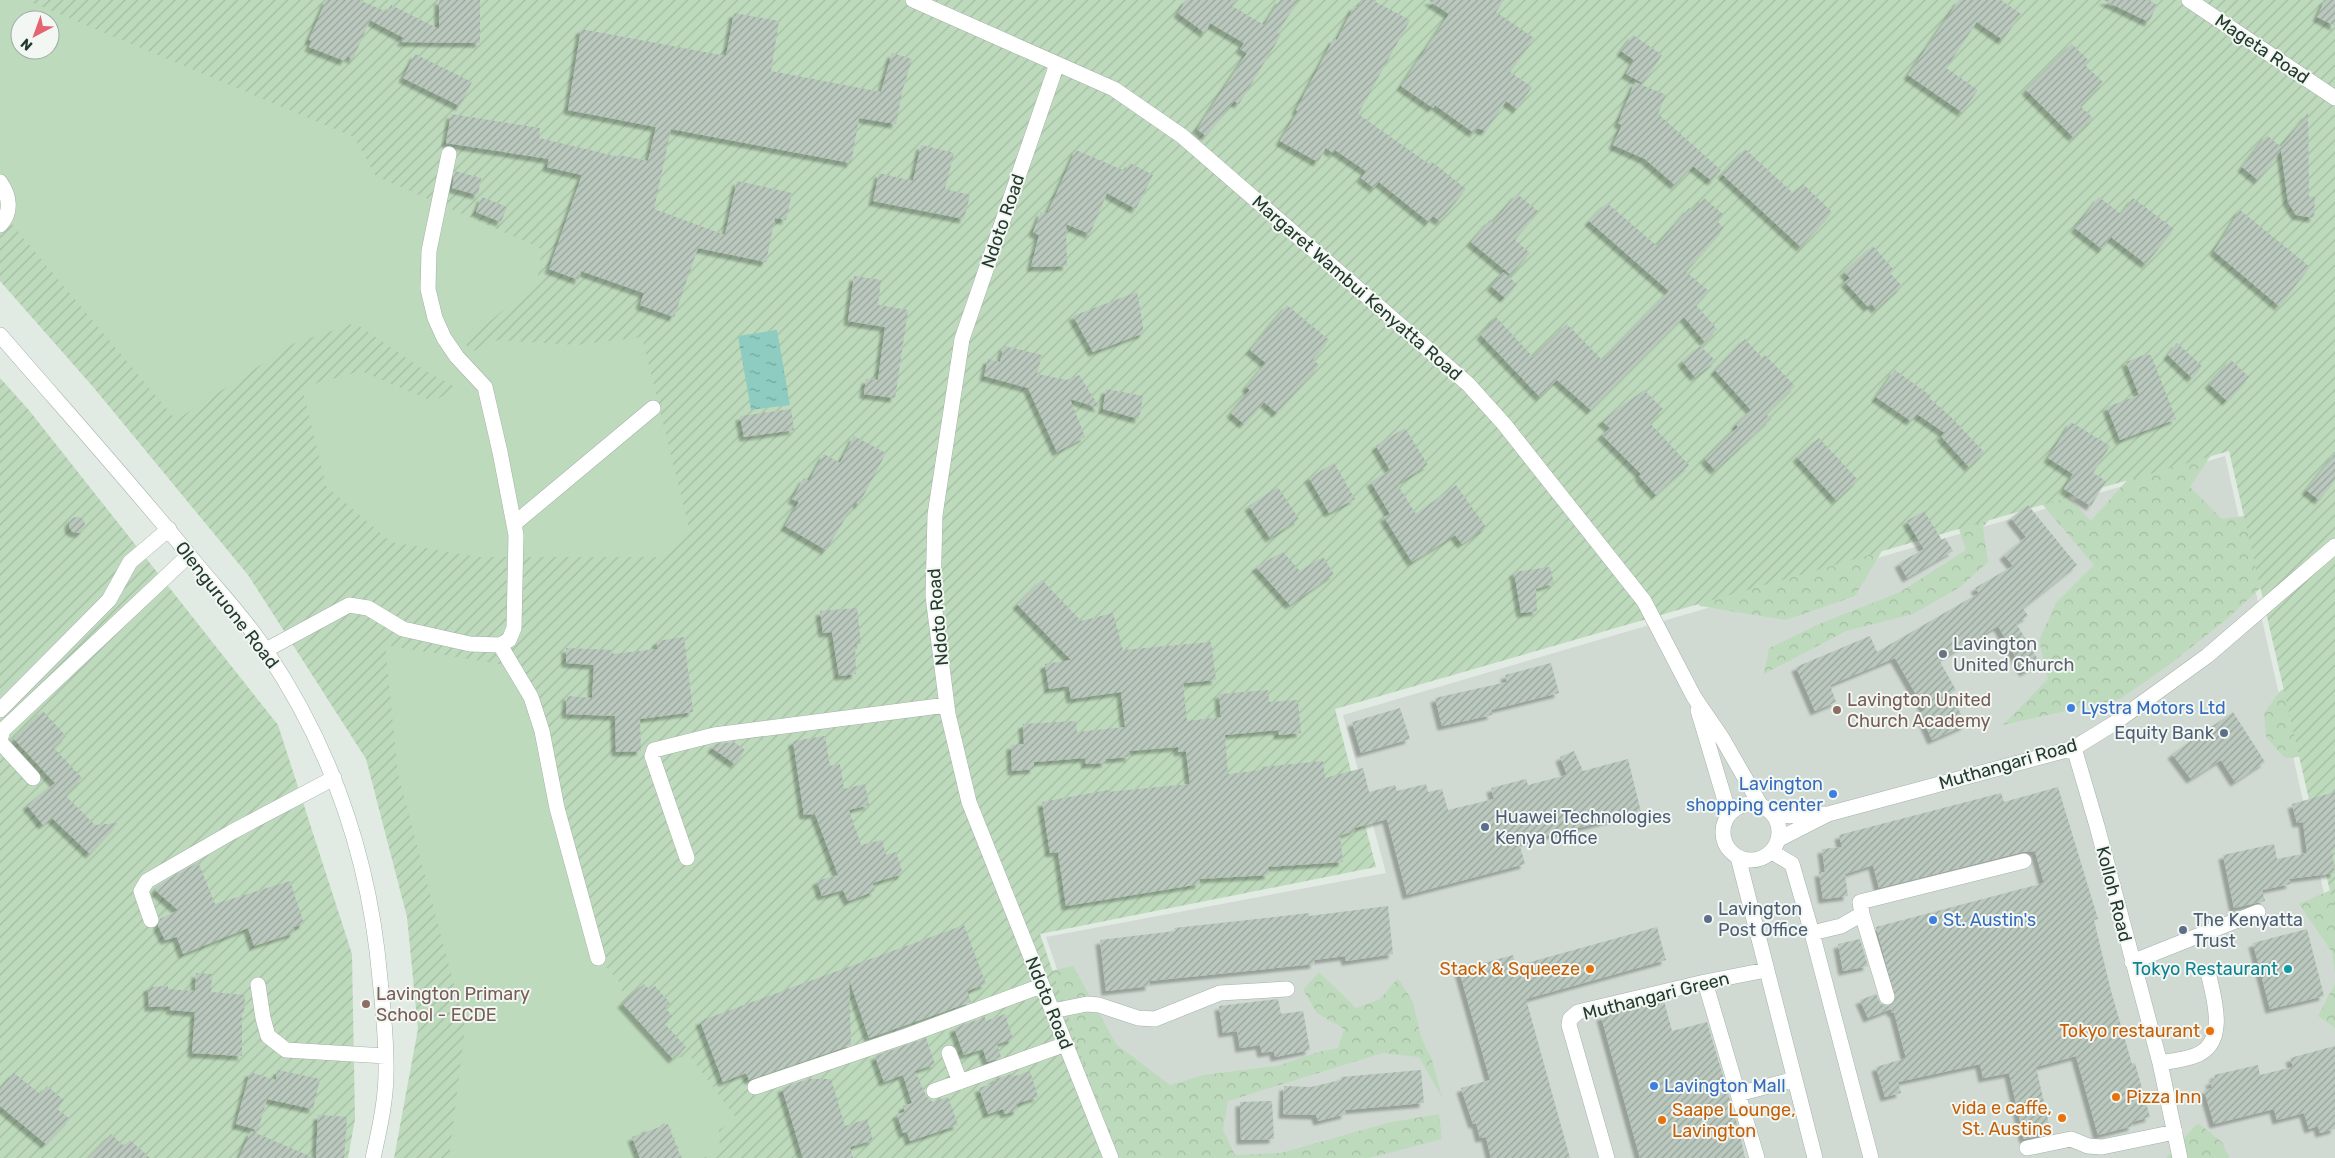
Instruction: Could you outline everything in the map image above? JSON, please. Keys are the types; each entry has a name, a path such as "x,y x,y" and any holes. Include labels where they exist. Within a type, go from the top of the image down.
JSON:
{"street":[{"name":"Mageta Road","path":"2189,0 2335,98"},
{"name":"Margaret Wambui Kenyatta Road","path":"921,2 1114,89 1182,136 1468,384 1504,424 1644,601 1694,696 1722,738 1761,806"},
{"name":"Ndoto Road","path":"1057,64 962,339 935,516 933,596 947,704 969,802 1111,1158"},
{"path":"266,650 348,605 368,608 403,629 470,644 500,645 509,640 514,628 516,535 485,387 457,357 444,338 435,318 428,288 429,251 449,154"},
{"path":"0,182 7,198 9,210 6,219 0,225"},
{"name":"Olenguruone Road","path":"0,335 169,529 266,650 298,704 334,778 365,876 377,941 386,1056 382,1120 373,1158"},
{"path":"514,524 653,408"},
{"path":"0,710 109,600 130,562 169,529"},
{"name":"Muthangari Road","path":"1774,816 1828,814 2074,748 2113,724 2207,656 2335,546"},
{"path":"33,778 0,741 2,730 189,555"},
{"path":"500,645 534,705 542,731 557,808 598,958"},
{"name":"Margaret Wambui Kenyatta Road","path":"1694,696 1729,814"},
{"path":"687,858 652,756 654,750 714,735 947,704"},
{"name":"Kolloh Road","path":"2074,748 2097,826 2160,1063 2180,1158"},
{"path":"150,920 141,891 147,881 232,832 334,778"},
{"path":"1744,805 1761,806 1774,816 1780,827 1775,846 1759,860 1752,861 1738,857 1727,848 1724,841 1723,827 1729,814 1744,805"},
{"name":"Muthangari Road","path":"1775,846 1828,814"},
{"path":"1775,846 1792,864 1871,1158"},
{"path":"1738,857 1815,1158"},
{"path":"1887,997 1860,902 2024,861"},
{"path":"2132,962 2258,912"},
{"path":"1812,933 1840,926 1862,914"},
{"name":"Muthangari Green","path":"1607,1158 1569,1025 1570,1019 1578,1012 1704,982 1766,970"},
{"path":"2160,1063 2194,1056 2205,1050 2213,1039 2217,1024 2208,972"},
{"path":"1704,982 1757,1158"},
{"path":"258,985 268,1036 286,1050 386,1056"},
{"path":"755,1087 906,1036 1041,986"},
{"path":"1052,1011 1087,1004 1100,1005 1138,1018 1155,1019 1220,994 1287,989"},
{"path":"934,1091 1066,1044"},
{"path":"949,1053 960,1082"},
{"path":"1738,1094 1795,1079"},
{"path":"2026,1148 2071,1140 2088,1146 2102,1147 2175,1132"}],"shaded area":[{"name":"Lavington shopping center","path":"2225,456 2335,942 2335,1158 1121,1158 1046,937 1386,873 1343,715"}],"green space":[{"path":"0,0 2335,0 2335,913 2229,451 1335,709 1376,867 1040,934 1116,1158 394,1158 418,1029 407,917 366,759 248,575 94,388 0,281"},
{"path":"0,0 26,0 50,10 10,10 10,60 60,60 60,14 354,137 376,176 542,249 537,282 464,343 473,351 498,340 576,345 642,337 689,528 664,557 478,557 391,542 326,486 302,387 361,371 432,401 459,389 424,370 355,323 293,344 176,420 0,210"},
{"path":"1660,0 1837,0 1836,25 1853,0 1871,0 1869,15 1903,127 1895,184 1983,153 1971,213 2010,242 2058,242 2093,275 2107,324 2095,373 2062,403 2038,438 2052,479 2091,521 2136,470 2175,443 2213,452 2190,487 2222,519 2252,515 2246,486 2327,518 2293,558 2228,618 2169,665 2120,699 2003,725 2048,679 2039,640 2056,603 2094,565 2031,491 2005,502 1983,527 1988,562 1960,587 1913,614 1846,631 1764,674 1769,648 1824,622 1900,592 1966,550 1958,526 1925,468 1873,454 1835,427 1795,446 1783,467 1806,512 1858,512 1922,484 1855,596 1786,620 1700,606 1650,554 1741,479 1797,418 1848,399 1827,357 1917,319 1942,281 1795,142 1715,123 1699,62"},
{"path":"0,378 28,409 278,725 352,954 355,1119 348,1158 0,1158"},
{"path":"385,645 512,666 531,697 598,958 622,985 621,1003 671,1060 689,1055 737,1119 719,1130 720,1152 703,1158 683,1158 668,1122 628,1137 636,1158 449,1158 465,1026 398,774"},
{"path":"2295,683 2307,756 2285,758 2266,737 2264,713 2280,691"},
{"path":"2335,888 2335,972 2332,952 2299,904"},
{"path":"1073,966 1116,1044 1170,1085 1204,1075 1277,1066 1318,1052 1338,1048 1344,1029 1317,1013 1303,990 1319,972 1356,1008 1380,999 1398,978 1413,1002 1421,1037 1432,1060 1442,1097 1419,1057 1382,1053 1228,1101 1223,1130 1235,1155 1281,1153 1387,1123 1439,1114 1442,1139 1369,1158 930,1158 1010,980"},
{"path":"2335,984 2335,1028 2318,1016"},
{"path":"2198,1123 2222,1142 2229,1158 2166,1158"}],"water":[{"path":"777,330 790,405 751,410 738,336"}],"building":[{"path":"326,0 359,0 387,12 391,5 439,29 439,0 480,0 480,43 401,42 404,38 370,20 353,59 347,56 345,61 309,47 312,41 309,40"},
{"path":"1186,0 1236,0 1232,6 1264,25 1280,0 1299,0 1277,33 1281,35 1239,104 1234,101 1206,136 1197,129 1247,53 1240,49 1244,43 1210,23 1205,33 1178,13"},
{"path":"1363,0 1372,0 1410,20 1358,114 1429,164 1431,161 1466,189 1440,221 1433,216 1429,222 1379,182 1374,188 1361,178 1366,171 1335,150 1333,153 1326,148 1318,162 1280,141 1298,111 1296,110 1334,38 1337,40 1354,6 1358,8"},
{"path":"1428,0 1504,0 1496,12 1534,38 1510,72 1532,87 1517,109 1506,101 1486,131 1477,128 1474,133 1435,105 1433,108 1401,86 1449,14"},
{"path":"1959,0 2001,0 2021,14 2003,40 1977,22 1946,68 1978,90 1962,112 1908,75"},
{"path":"2103,0 2148,0 2157,5 2149,22"},
{"path":"2325,0 2335,0 2335,26 2317,17"},
{"path":"734,13 779,21 771,71 881,92 892,53 912,59 902,92 896,124 859,118 851,163 671,129 654,209 725,235 737,181 792,193 786,220 775,218 766,262 698,248 674,317 640,305 644,293 581,271 579,280 549,269 582,175 547,167 549,159 446,143 451,114 540,128 539,138 619,157 619,155 648,161 656,127 568,110 581,29 726,56"},
{"path":"1633,35 1662,55 1643,83 1626,74 1634,60 1621,51"},
{"path":"2072,44 2089,61 2085,65 2103,82 2080,106 2093,118 2073,137 2026,90"},
{"path":"415,54 472,82 460,106 403,78"},
{"path":"1635,82 1666,95 1658,114 1721,170 1712,181 1693,166 1675,185 1645,159 1613,145 1622,125 1618,123"},
{"path":"2308,113 2309,197 2315,196 2314,218 2296,215 2288,202 2281,150 2258,180 2242,167 2267,135 2281,147"},
{"path":"921,145 954,153 945,189 970,195 964,219 873,201 879,173 913,181"},
{"path":"1745,149 1794,194 1803,184 1832,212 1801,247 1722,174"},
{"path":"1076,150 1125,171 1130,163 1153,175 1136,209 1107,193 1090,234 1066,224 1067,266 1031,267 1039,235 1033,232 1041,212 1047,214"},
{"path":"455,171 481,178 478,195 452,188"},
{"path":"1517,194 1538,211 1515,240 1530,253 1511,275 1471,242 1490,220 1493,223"},
{"path":"482,197 507,207 501,222 476,212"},
{"path":"2099,197 2121,214 2133,198 2174,229 2146,264 2111,237 2102,249 2075,228"},
{"path":"1704,198 1723,214 1717,221 1724,228 1686,272 1709,291 1696,305 1717,329 1705,342 1684,317 1591,410 1557,380 1540,397 1481,335 1496,317 1533,357 1567,324 1602,360 1669,291 1589,221 1607,203 1657,246 1689,208 1693,211"},
{"path":"2240,210 2310,267 2279,306 2214,251"},
{"path":"1873,246 1894,270 1890,273 1902,286 1876,309 1872,304 1868,307 1845,282 1850,278 1844,272"},
{"path":"1503,272 1517,284 1505,298 1491,286"},
{"path":"854,276 881,280 878,305 908,310 895,398 864,394 866,379 878,380 885,327 848,321"},
{"path":"1137,292 1144,333 1093,352 1073,316"},
{"path":"1287,305 1329,340 1313,359 1319,365 1277,413 1264,402 1244,424 1231,413 1250,390 1246,387 1266,363 1250,350"},
{"path":"1745,339 1762,358 1765,355 1795,386 1766,414 1771,419 1715,470 1705,459 1738,427 1736,424 1751,410 1715,370"},
{"path":"2177,343 2202,366 2192,378 2168,355"},
{"path":"1004,346 1042,355 1037,374 1067,380 1079,375 1100,408 1070,399 1085,437 1057,452 1028,388 984,376 988,359 1000,362"},
{"path":"1700,346 1716,361 1695,377 1682,361"},
{"path":"2144,355 2151,355 2176,419 2120,440 2107,407 2139,395 2126,362"},
{"path":"2231,360 2249,377 2227,401 2209,384"},
{"path":"1895,370 1931,396 1929,398 1951,417 1984,452 1969,467 1941,436 1945,433 1917,414 1911,421 1876,397"},
{"path":"1106,389 1143,396 1139,419 1103,409"},
{"path":"1644,390 1663,409 1649,422 1689,465 1656,495 1639,476 1641,474 1602,435 1610,428 1602,421"},
{"path":"791,409 794,430 744,437 740,416"},
{"path":"2071,422 2110,446 2093,473 2106,481 2091,506 2064,489 2073,474 2048,458"},
{"path":"1405,428 1428,465 1397,484 1416,514 1456,485 1486,527 1462,544 1455,535 1412,562 1384,517 1390,514 1371,482 1390,470 1376,446"},
{"path":"854,436 886,453 859,504 855,502 826,550 785,526 799,502 792,499 804,478 809,481 824,454 840,463"},
{"path":"1819,438 1858,480 1836,500 1797,457"},
{"path":"2335,454 2335,480 2319,500 2306,490"},
{"path":"1334,463 1355,499 1329,513 1309,478"},
{"path":"1278,487 1299,519 1270,538 1249,506"},
{"path":"2028,505 2077,565 2023,608 2028,616 2016,623 2040,663 2024,672 1998,626 1939,660 1956,690 1951,693 1966,725 1932,740 1920,713 1925,710 1895,658 1830,685 1836,702 1815,711 1796,667 1870,636 1877,652 1979,593 1975,588 2013,566 2004,555 2026,537 2011,518"},
{"path":"1924,511 1942,540 1945,538 1953,551 1907,578 1899,563 1924,549 1907,521"},
{"path":"77,517 83,519 85,525 83,531 77,533 71,531 69,525 71,519"},
{"path":"1283,552 1300,571 1323,557 1334,574 1290,605 1256,567"},
{"path":"1550,567 1554,583 1536,589 1537,611 1521,613 1514,572"},
{"path":"1042,580 1081,621 1113,613 1123,650 1211,642 1216,680 1183,683 1187,721 1221,717 1219,694 1268,690 1269,702 1298,700 1301,733 1279,735 1278,730 1225,735 1228,774 1262,770 1262,767 1323,761 1325,778 1363,768 1369,792 1395,785 1397,791 1426,784 1428,792 1442,789 1448,810 1494,799 1491,788 1526,779 1528,785 1567,775 1560,757 1574,751 1583,771 1628,759 1641,812 1519,843 1525,864 1407,895 1387,819 1355,828 1355,830 1340,836 1343,862 1268,867 1269,875 1199,879 1200,884 1066,906 1058,852 1050,853 1042,802 1108,790 1108,792 1190,784 1186,751 1178,752 1178,747 1129,751 1130,757 1106,759 1106,763 1086,764 1085,758 1034,762 1034,769 1012,771 1011,745 1024,744 1023,724 1076,721 1077,732 1125,727 1121,692 1071,699 1069,686 1049,689 1045,664 1071,660 1017,604"},
{"path":"857,608 861,644 855,645 856,674 839,676 832,632 823,633 820,611"},
{"path":"684,637 693,712 640,719 641,751 616,752 615,716 566,714 567,696 592,698 594,665 566,663 566,648 613,650 613,654 658,649 657,641"},
{"path":"1551,663 1559,693 1491,710 1492,715 1442,726 1435,698 1507,682 1505,675"},
{"path":"1400,708 1410,739 1361,753 1352,722"},
{"path":"43,711 66,736 54,748 82,778 65,795 95,825 118,823 90,854 52,818 43,825 27,805 55,783 14,739"},
{"name":"Equity Bank","path":"2233,712 2265,762 2235,782 2221,760 2191,779 2172,754"},
{"path":"825,736 830,766 840,764 844,789 865,784 869,805 849,810 861,845 882,840 886,855 896,852 903,874 872,883 875,891 848,901 843,890 822,896 817,881 838,875 815,814 804,815 793,741"},
{"path":"734,742 745,750 735,764 712,748 715,744"},
{"path":"2058,787 2098,919 2094,920 2111,991 2132,1064 2135,1063 2150,1117 2132,1122 2133,1126 2098,1135 2076,1056 2036,1067 2051,1133 2024,1139 2009,1073 1983,1078 1980,1064 1898,1082 1901,1093 1885,1097 1876,1067 1906,1058 1894,1012 1892,1013 1891,1009 1868,1018 1860,1000 1876,994 1881,1004 1889,1006 1896,999 1876,927 2044,883 2035,851 2022,852 1879,888 1873,865 1845,874 1848,896 1823,899 1819,872 1825,872 1822,849 1842,847 1839,835 2001,793 2004,802"},
{"path":"2335,792 2335,849 2332,851 2335,873 2289,879 2291,884 2262,890 2265,901 2234,908 2223,855 2274,844 2277,859 2307,853 2303,822 2297,823 2292,804"},
{"path":"198,862 215,904 290,881 304,924 293,927 294,933 254,946 248,928 183,954 177,937 165,940 158,926 160,919 178,910 155,890 159,885"},
{"path":"1388,906 1393,954 1346,961 1345,956 1314,960 1315,964 1149,981 1150,986 1106,991 1100,940 1175,931 1174,928 1309,913 1309,916"},
{"path":"964,925 986,984 967,991 971,1002 869,1038 849,979 851,1045 749,1080 746,1073 723,1082 700,1021"},
{"path":"1657,927 1666,960 1526,999 1570,1158 1491,1158 1486,1137 1480,1138 1476,1123 1473,1124 1461,1088 1490,1080 1459,970 1513,955 1516,966"},
{"name":"Tokyo Restaurant","path":"2307,929 2324,996 2270,1009 2253,943"},
{"path":"1860,939 1868,966 1843,971 1838,944"},
{"path":"196,973 212,974 211,992 245,995 244,1013 242,1013 242,1056 192,1053 195,1012 170,1010 171,1006 149,1007 148,987 168,986 168,989 195,991"},
{"path":"644,984 650,990 655,986 670,1003 665,1007 672,1016 664,1023 686,1047 673,1059 622,1003"},
{"path":"1278,999 1281,1014 1303,1011 1310,1050 1275,1057 1274,1051 1262,1053 1260,1045 1240,1048 1237,1031 1223,1033 1219,1006"},
{"name":"Lavington Mall","path":"1664,1001 1672,1031 1707,1022 1739,1130 1745,1158 1640,1158 1601,1016"},
{"path":"1005,1014 1013,1039 997,1044 1001,1057 987,1062 983,1049 964,1055 954,1028 985,1017 986,1021"},
{"path":"926,1038 935,1064 915,1071 927,1098 933,1102 948,1097 958,1125 910,1141 907,1132 903,1133 897,1114 905,1112 903,1106 912,1103 903,1075 884,1082 875,1056"},
{"path":"2335,1046 2335,1129 2320,1133 2318,1126 2309,1129 2304,1113 2277,1120 2274,1109 2214,1124 2204,1090 2212,1088 2210,1081 2215,1080 2214,1075 2258,1065 2260,1075 2293,1067 2290,1058"},
{"path":"278,1070 320,1079 313,1109 267,1099 258,1130 236,1124 250,1072 276,1080"},
{"path":"1421,1070 1424,1103 1345,1110 1346,1114 1318,1121 1316,1115 1283,1114 1284,1086 1311,1087 1341,1080 1341,1077"},
{"path":"1030,1071 1038,1097 1016,1104 1018,1110 1005,1114 1003,1109 988,1114 979,1088 994,1083 993,1080 1011,1074 1012,1077"},
{"path":"14,1073 40,1094 47,1086 64,1100 56,1108 70,1119 46,1144 0,1106 0,1090"},
{"path":"808,1079 831,1079 845,1126 867,1119 873,1140 850,1147 853,1158 803,1158 782,1088"},
{"path":"1272,1101 1274,1139 1241,1140 1240,1102"},
{"path":"318,1115 347,1117 344,1158 316,1158"},
{"path":"668,1124 681,1158 640,1158 632,1137"},
{"path":"251,1131 314,1158 239,1158"},
{"path":"111,1134 124,1146 130,1140 150,1158 88,1158"}],"place":[{"name":"Lavington United Church","path":"1943,654"},
{"name":"Lystra Motors Ltd","path":"2071,708"},
{"name":"Lavington United Church Academy","path":"1837,710"},
{"name":"Equity Bank","path":"2224,733"},
{"name":"Lavington shopping center","path":"1833,794"},
{"name":"Huawei Technologies Kenya Office","path":"1485,827"},
{"name":"Lavington Post Office","path":"1708,919"},
{"name":"St. Austin's","path":"1933,920"},
{"name":"The Kenyatta Trust","path":"2183,930"},
{"name":"Stack & Squeeze","path":"1590,969"},
{"name":"Tokyo Restaurant","path":"2288,969"},
{"name":"Lavington Primary School - ECDE","path":"366,1004"},
{"name":"Tokyo restaurant","path":"2210,1031"},
{"name":"Lavington Mall","path":"1654,1086"},
{"name":"Pizza Inn","path":"2116,1097"},
{"name":"vida e caffe, St. Austins","path":"2062,1118"},
{"name":"Saape Lounge, Lavington","path":"1662,1120"}]}
